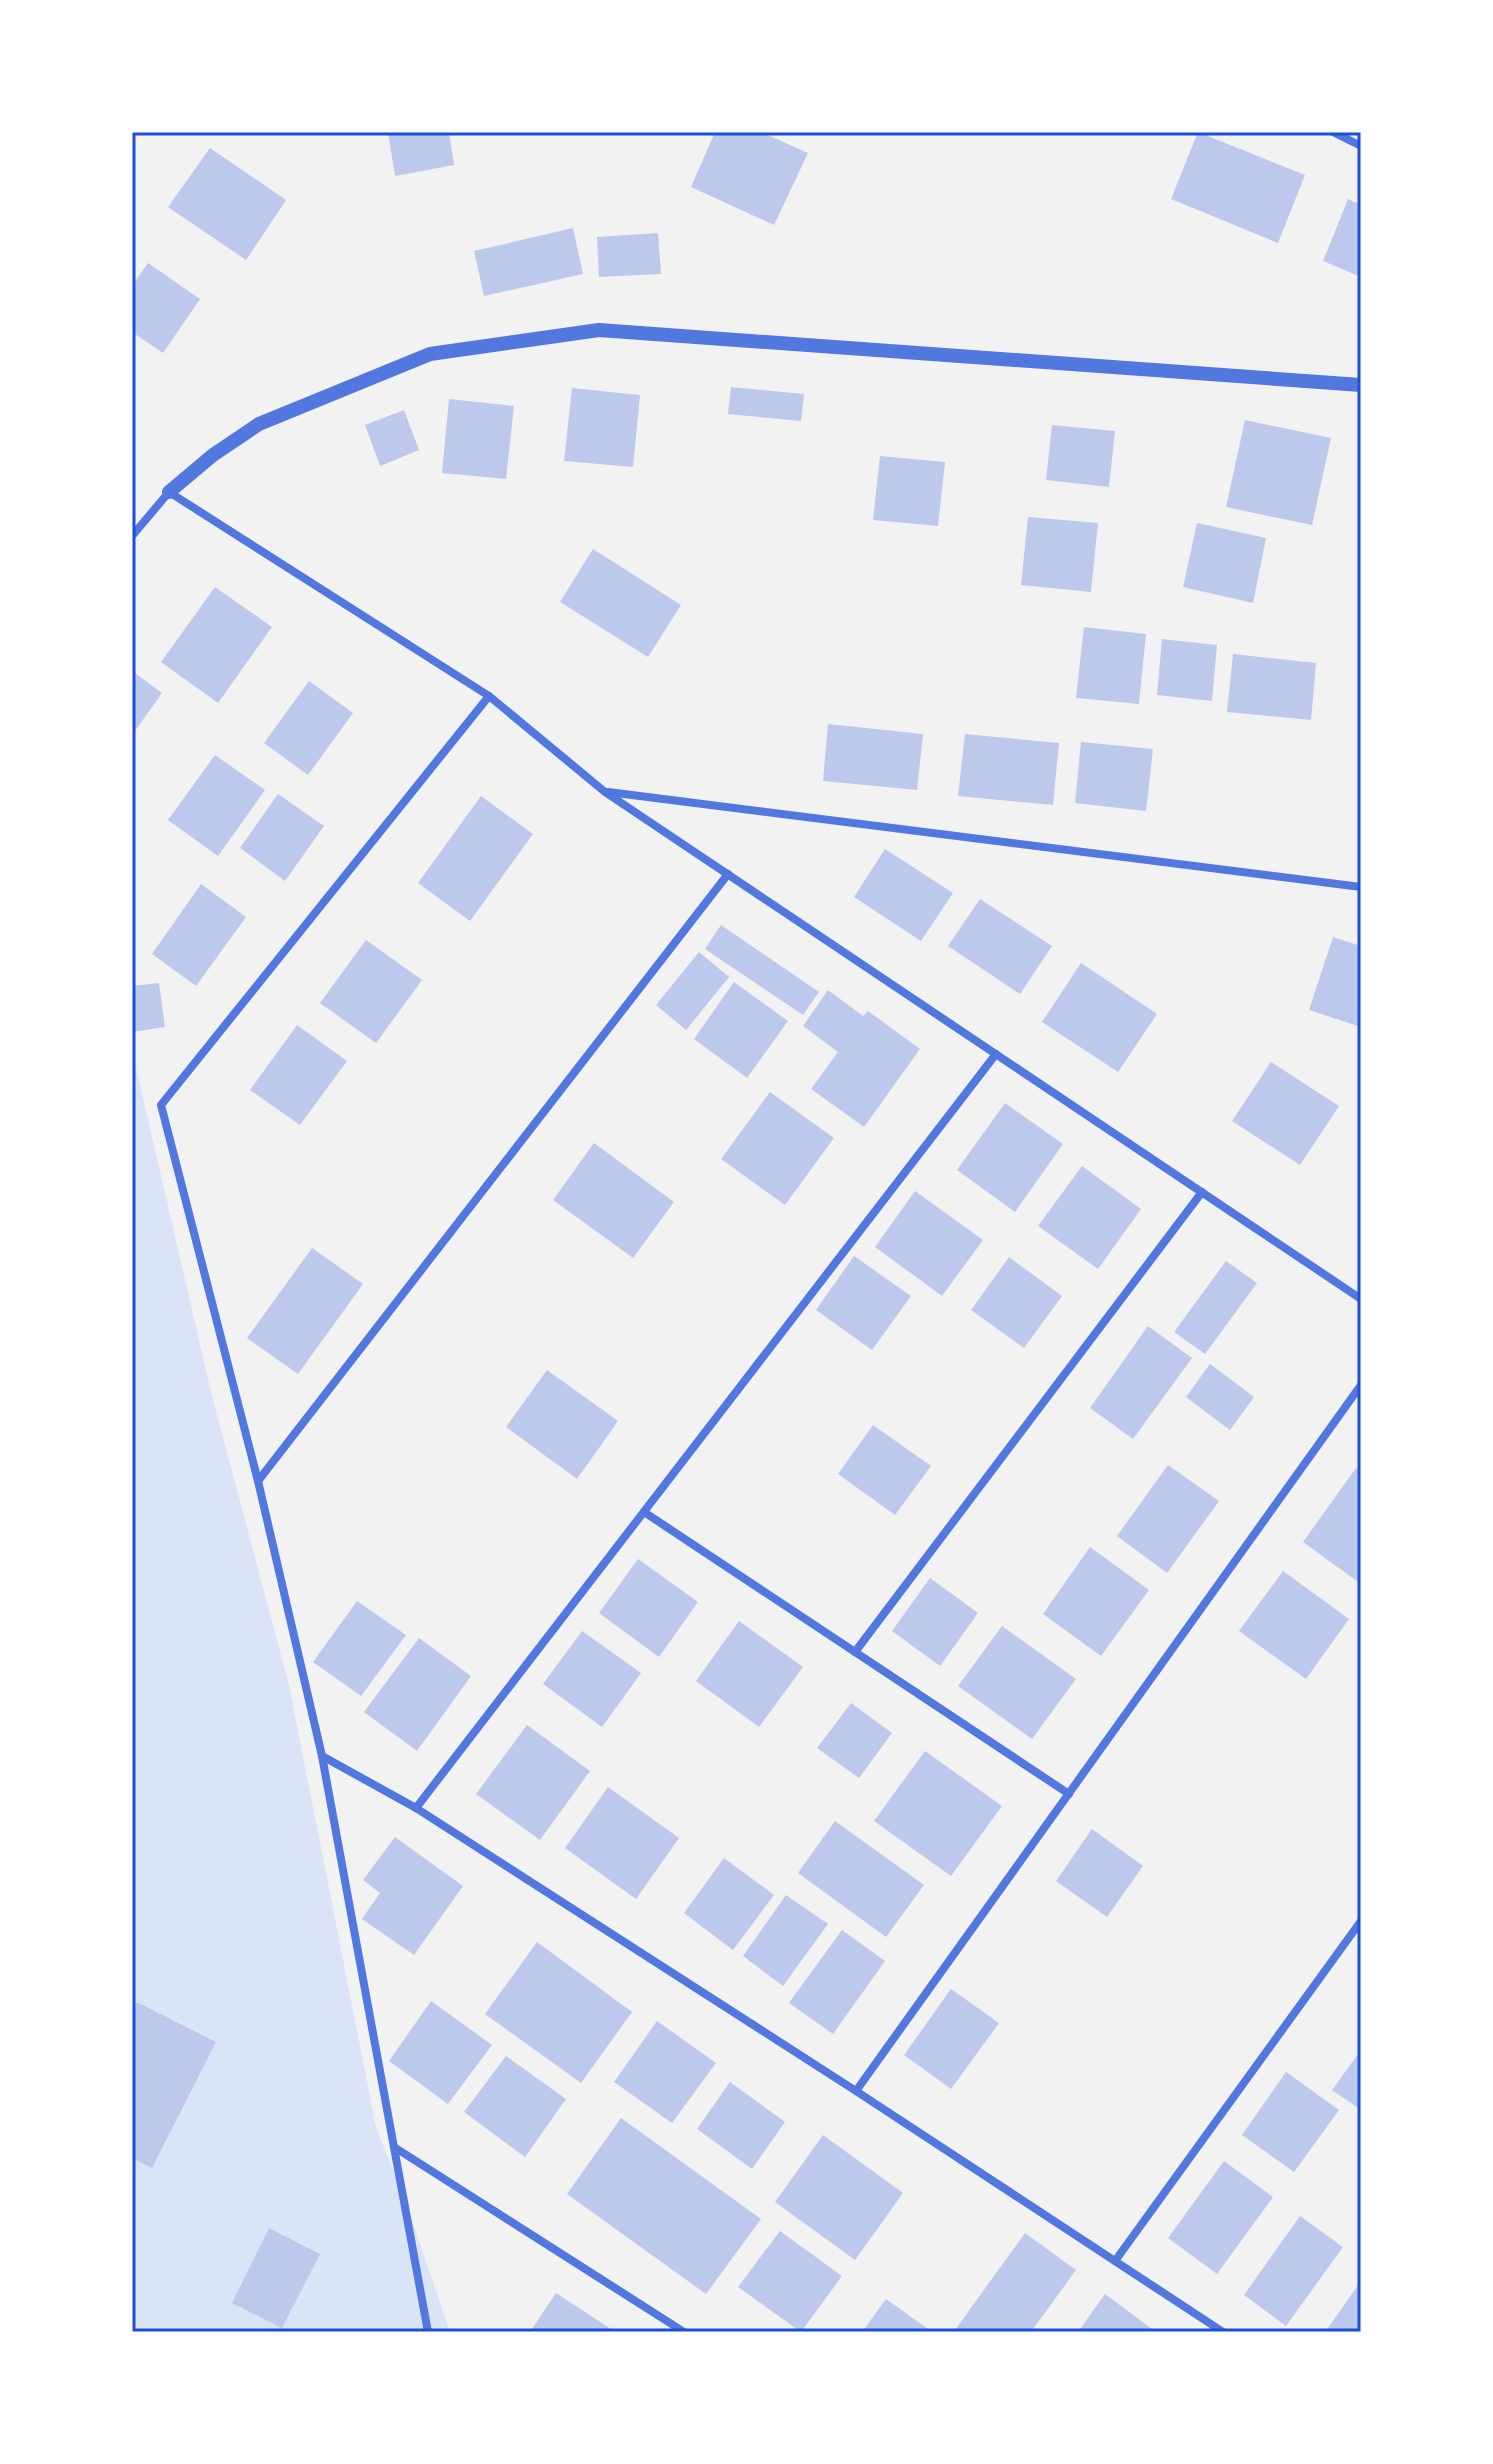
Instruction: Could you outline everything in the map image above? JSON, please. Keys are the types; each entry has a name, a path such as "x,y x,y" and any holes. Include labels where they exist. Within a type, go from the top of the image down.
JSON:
{"street":[{"path":"1333,132 1361,146"},
{"path":"132,536 169,492 213,455 259,424 430,354 599,330 1361,385"},
{"path":"169,492 489,696 605,792 1361,1299"},
{"path":"428,2332 322,1756 258,1481 161,1105 489,696"},
{"path":"605,792 1361,887"},
{"path":"258,1481 728,874"},
{"path":"416,1808 996,1054"},
{"path":"855,1652 1202,1192"},
{"path":"856,2091 1361,1385"},
{"path":"644,1512 1069,1794"},
{"path":"322,1756 416,1808 1223,2332"},
{"path":"1115,2261 1361,1921"},
{"path":"394,2147 684,2332"}],"shaded area":[{"path":"132,1050 212,1396 289,1685 376,2127 410,2214 450,2332 132,2332"}],"building":[{"path":"388,132 449,132 454,165 395,176"},
{"path":"715,132 761,132 808,153 774,225 691,187"},
{"path":"1198,132 1305,175 1278,243 1171,199"},
{"path":"210,148 286,200 246,260 168,207"},
{"path":"1348,199 1361,205 1361,277 1323,261"},
{"path":"573,228 583,274 484,296 474,251"},
{"path":"658,233 661,274 599,277 597,237"},
{"path":"148,263 200,299 163,353 132,332 132,286"},
{"path":"731,387 804,394 801,421 728,414"},
{"path":"572,388 640,395 633,467 564,461"},
{"path":"449,399 514,406 506,479 442,473"},
{"path":"404,410 419,450 380,466 365,425"},
{"path":"1245,420 1331,438 1312,525 1226,507"},
{"path":"1052,425 1115,431 1109,487 1046,480"},
{"path":"880,456 945,462 938,526 873,520"},
{"path":"1028,517 1098,523 1091,592 1021,585"},
{"path":"1197,523 1266,538 1253,603 1183,587"},
{"path":"593,549 681,605 648,657 560,602"},
{"path":"215,587 272,627 218,703 161,662"},
{"path":"1084,627 1146,634 1139,704 1076,698"},
{"path":"1162,639 1217,645 1212,701 1157,695"},
{"path":"1233,654 1316,663 1311,720 1227,712"},
{"path":"132,671 162,693 132,735"},
{"path":"309,681 353,713 308,775 264,743"},
{"path":"828,724 923,734 917,790 823,781"},
{"path":"965,734 1059,743 1053,805 958,796"},
{"path":"1081,742 1153,749 1146,811 1075,803"},
{"path":"215,755 265,790 218,856 168,820"},
{"path":"278,794 324,826 285,881 240,848"},
{"path":"481,796 533,834 470,921 418,883"},
{"path":"885,849 953,893 921,941 854,897"},
{"path":"201,884 246,917 196,986 152,954"},
{"path":"980,899 1052,946 1020,994 948,946"},
{"path":"721,925 819,992 803,1015 705,949"},
{"path":"1333,937 1361,946 1361,1027 1309,1010"},
{"path":"366,940 422,980 376,1043 320,1003"},
{"path":"699,952 729,977 686,1030 656,1005"},
{"path":"1081,963 1157,1014 1118,1072 1042,1022"},
{"path":"734,982 788,1021 747,1078 694,1039"},
{"path":"159,983 165,1027 132,1032 132,986"},
{"path":"828,990 863,1016 868,1011 920,1049 864,1127 811,1089 838,1052 803,1026"},
{"path":"297,1025 347,1061 300,1125 250,1090"},
{"path":"1271,1062 1339,1106 1300,1165 1232,1121"},
{"path":"770,1092 834,1138 785,1205 721,1159"},
{"path":"1005,1103 1063,1144 1015,1212 957,1170"},
{"path":"594,1143 674,1202 633,1258 553,1200"},
{"path":"1082,1166 1141,1209 1098,1269 1038,1226"},
{"path":"915,1191 983,1240 942,1296 875,1247"},
{"path":"312,1248 363,1284 298,1374 247,1338"},
{"path":"854,1256 911,1296 872,1350 816,1310"},
{"path":"1009,1257 1062,1296 1024,1348 971,1310"},
{"path":"1226,1261 1257,1283 1205,1354 1174,1332"},
{"path":"1148,1326 1192,1358 1133,1439 1090,1408"},
{"path":"1210,1364 1254,1397 1230,1430 1186,1397"},
{"path":"547,1370 618,1421 577,1479 506,1427"},
{"path":"873,1425 931,1466 895,1515 838,1474"},
{"path":"1168,1465 1219,1501 1167,1573 1117,1536"},
{"path":"1356,1468 1361,1472 1361,1584 1303,1542"},
{"path":"1090,1547 1149,1590 1101,1656 1043,1614"},
{"path":"638,1559 698,1602 659,1657 599,1613"},
{"path":"1283,1571 1349,1619 1306,1679 1239,1631"},
{"path":"930,1578 978,1613 940,1666 892,1631"},
{"path":"357,1601 406,1635 361,1696 313,1662"},
{"path":"739,1621 803,1667 759,1727 696,1681"},
{"path":"1002,1626 1076,1679 1032,1739 958,1686"},
{"path":"582,1631 641,1673 602,1727 543,1684"},
{"path":"419,1638 471,1676 417,1751 364,1712"},
{"path":"851,1703 892,1733 859,1778 817,1748"},
{"path":"527,1725 590,1771 540,1840 476,1794"},
{"path":"925,1751 1002,1806 951,1876 874,1821"},
{"path":"608,1787 679,1838 636,1899 565,1848"},
{"path":"835,1821 924,1885 886,1937 798,1873"},
{"path":"1092,1829 1143,1866 1107,1917 1056,1881"},
{"path":"395,1837 463,1886 414,1955 362,1919 380,1893 363,1880"},
{"path":"724,1858 774,1895 733,1950 684,1913"},
{"path":"786,1895 828,1924 783,1986 743,1956"},
{"path":"842,1930 885,1961 833,2034 789,2003"},
{"path":"537,1942 632,2012 581,2083 485,2014"},
{"path":"951,1989 999,2023 951,2089 904,2055"},
{"path":"431,2001 492,2045 448,2104 389,2061"},
{"path":"137,2002 216,2042 152,2168 132,2158 132,2012"},
{"path":"657,2021 716,2063 672,2123 614,2082"},
{"path":"1361,2050 1361,2110 1332,2090"},
{"path":"506,2056 566,2099 525,2157 464,2112"},
{"path":"1286,2072 1339,2110 1294,2172 1242,2135"},
{"path":"730,2082 785,2122 752,2169 697,2129"},
{"path":"621,2118 761,2219 706,2294 567,2194"},
{"path":"823,2135 903,2193 855,2260 775,2202"},
{"path":"1224,2161 1273,2197 1217,2274 1168,2238"},
{"path":"1300,2216 1343,2247 1286,2326 1244,2295"},
{"path":"269,2228 320,2254 282,2328 232,2303"},
{"path":"780,2231 842,2276 801,2332 738,2287"},
{"path":"1025,2233 1076,2270 1031,2332 955,2330"},
{"path":"1361,2281 1361,2332 1325,2332"},
{"path":"556,2293 611,2329 609,2332 530,2332"},
{"path":"1105,2294 1156,2332 1078,2332"},
{"path":"886,2299 928,2329 926,2332 862,2332"}]}
